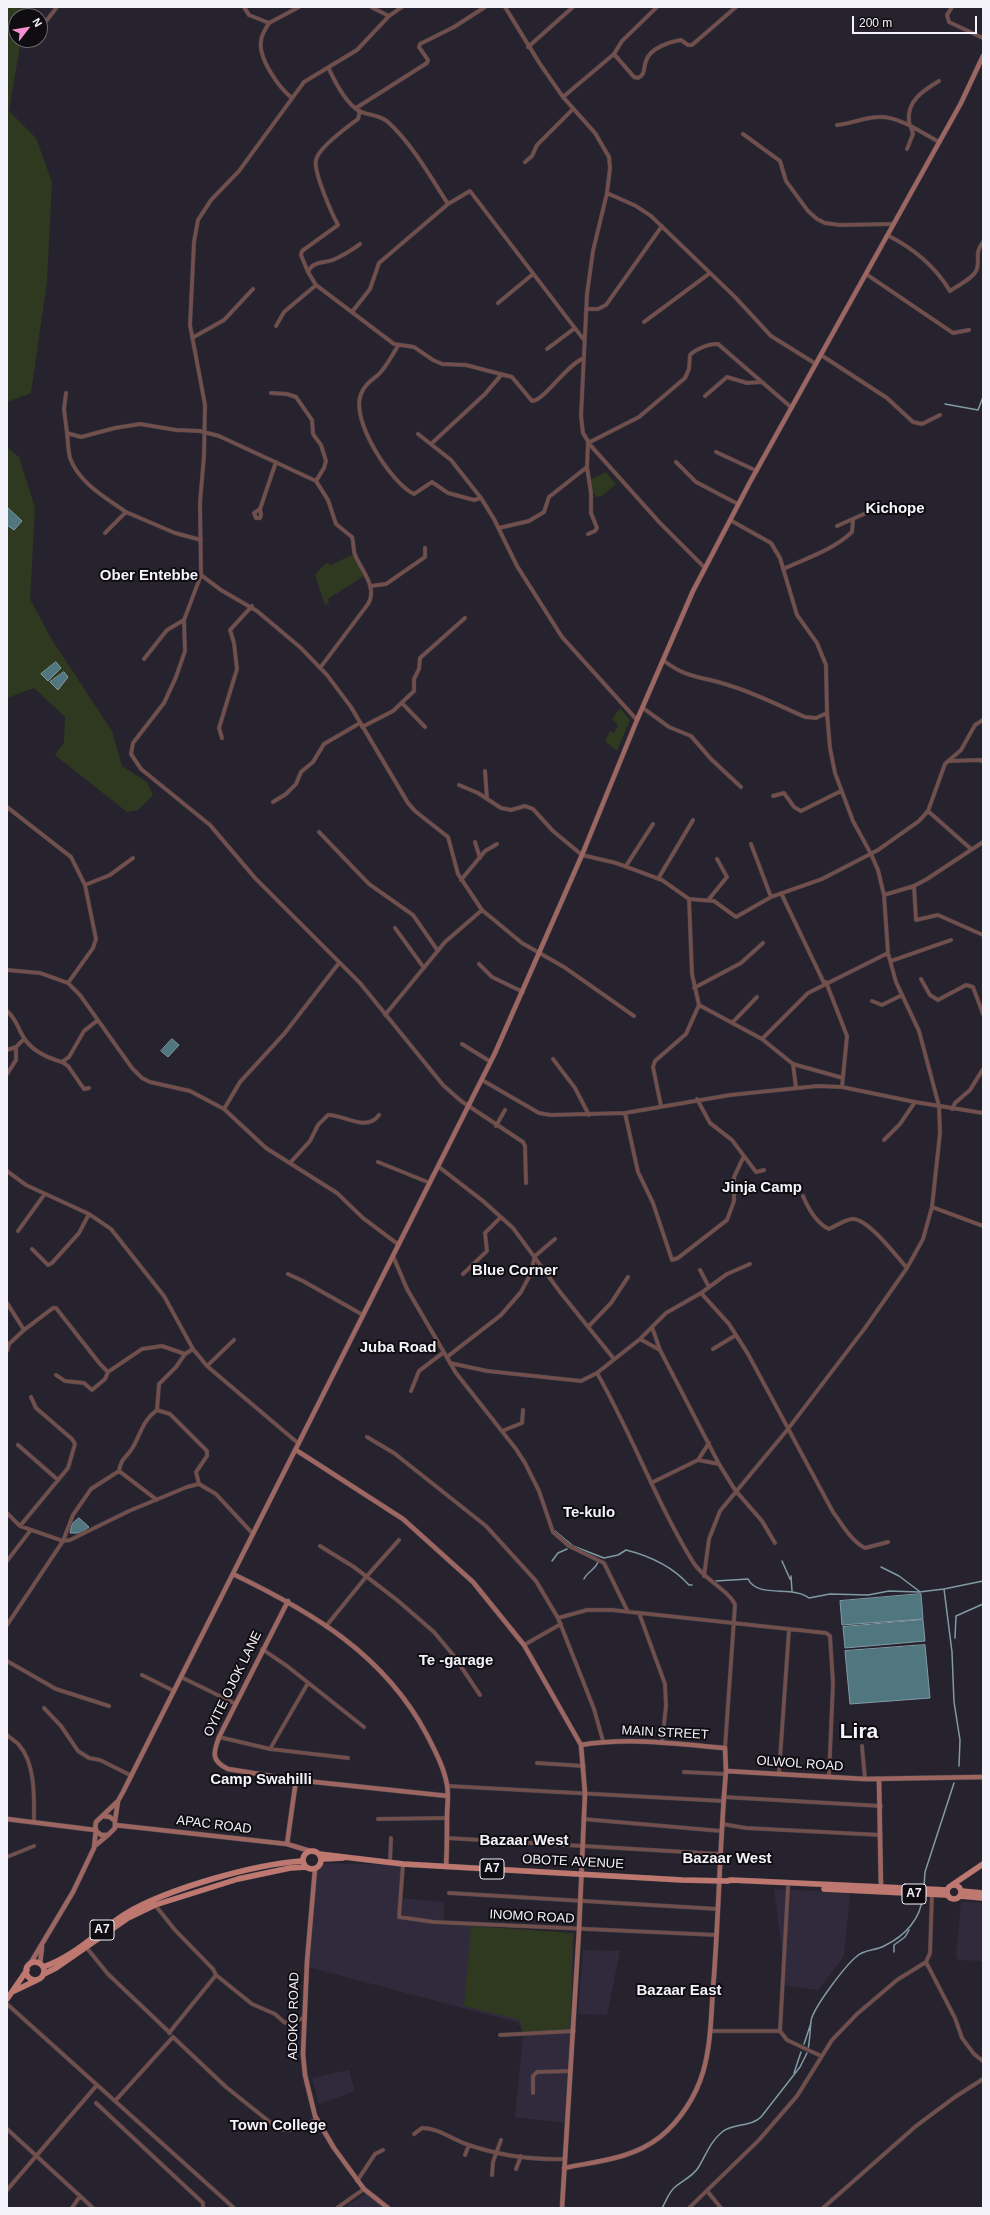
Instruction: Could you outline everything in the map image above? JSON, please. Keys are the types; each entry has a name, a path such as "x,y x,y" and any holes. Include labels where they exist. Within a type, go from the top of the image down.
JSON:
{"main road":[{"name":"A7","path":"310,1851 320,1857"},
{"path":"305,1864 305,1855 310,1851"},
{"name":"OBOTE AVENUE","path":"320,1857 345,1858 390,1864 718,1881 731,1880 881,1890"},
{"path":"315,1869 320,1866 320,1857"},
{"name":"A7","path":"12,1993 37,1980 126,1914 198,1887 305,1864 315,1869"},
{"path":"947,1892 952,1885 983,1864"},
{"path":"960,1892 966,1876"},
{"name":"OBOTE AVENUE","path":"727,1881 730,1883 788,1887 881,1890"},
{"path":"952,1885 957,1885 960,1892"},
{"name":"A7","path":"881,1890 947,1892 954,1899 960,1892"},
{"name":"A7","path":"881,1890 932,1894 947,1892"},
{"path":"960,1892 983,1893"},
{"path":"960,1892 983,1898"},
{"name":"A7","path":"7,1999 30,1964 54,1966 154,1903"},
{"path":"42,1965 44,1974"},
{"path":"27,1970 29,1978 37,1980"}],"street":[{"path":"48,18 56,7"},
{"path":"244,7 249,15 269,23"},
{"path":"292,98 281,89 274,80 261,48 261,39 269,23 299,7"},
{"path":"371,7 389,16"},
{"path":"402,7 389,16 362,46 328,69 309,78 292,98 239,171 211,200 198,220 194,242 191,306 192,338 205,405 205,432 200,495 201,575 184,620 185,651 176,677 164,704 133,743 133,759 140,769 210,825 247,869 360,983 443,1085 469,1106 496,1126 519,1140 525,1146 526,1183"},
{"path":"358,110 427,63 428,60 420,47 420,44 454,27 485,7"},
{"path":"504,7 528,47 563,97 596,133 607,152 610,168 607,193 590,266 584,340 581,421 583,433 588,443 665,528 705,568"},
{"path":"528,47 573,7"},
{"path":"563,97 614,54 622,41 657,7"},
{"path":"614,54 634,77 638,78 644,72 646,59 663,45 681,40 688,46 692,45 736,7"},
{"path":"952,7 947,15 949,22 983,38"},
{"path":"96,1845 96,1829 98,1820 118,1801 132,1776 491,1062 540,954 582,856 637,720 705,568 738,504 866,274 892,224 966,94 983,56"},
{"path":"328,69 336,83 358,110 379,116 389,123 415,154 448,204"},
{"path":"907,148 913,138 909,114 915,98 924,90 939,81"},
{"path":"525,162 532,156 537,145 573,109"},
{"path":"358,110 358,119 321,152 316,161 317,171 338,225 302,251 301,255 308,272 316,285 385,339 398,346 414,347 433,360 442,364 460,364 514,378 527,397 532,401 535,401 571,366 584,358"},
{"path":"837,125 881,117 910,126 939,142"},
{"path":"743,134 780,161 786,181 808,210 817,219 825,223 840,225 892,224"},
{"path":"352,312 370,289 379,263 448,204 470,191 584,340"},
{"path":"607,193 636,206 662,226 771,336 816,364"},
{"path":"586,309 598,309 606,305 662,226"},
{"path":"887,235 902,243 922,257 938,273 950,291 975,273 977,267 977,251 983,242"},
{"path":"308,272 310,268 319,262 335,260 360,244"},
{"path":"644,322 710,273"},
{"path":"498,303 533,274"},
{"path":"866,274 953,333 969,330"},
{"path":"276,326 284,312 316,285"},
{"path":"192,338 224,320 253,289"},
{"path":"547,349 575,328"},
{"path":"588,443 618,429 642,414 685,378 692,353 710,344 718,344 792,408"},
{"path":"398,346 382,370 369,382 361,394 358,409 372,446 381,461 412,493 417,494 432,482 448,493 473,500 481,498"},
{"path":"821,355 887,398 913,422 922,424 940,415"},
{"path":"431,444 485,394 502,374"},
{"path":"705,396 727,377 747,383 761,382"},
{"path":"66,393 64,410 71,459 80,474 92,488 126,512 175,533 201,540"},
{"path":"271,393 288,394 296,397 312,420 313,434 321,445 326,461 324,468 316,481"},
{"path":"67,433 81,437 115,428 140,424 176,430 205,432 239,443 316,481 328,500 336,524 352,537 355,555 371,586 372,595 368,604 320,668"},
{"path":"418,434 452,460 481,498 499,528 517,566 562,637 637,720"},
{"path":"588,443 587,467 591,493 591,513 597,528 595,531 588,534"},
{"path":"716,452 757,471"},
{"path":"260,509 276,462"},
{"path":"676,462 696,482 738,504"},
{"path":"499,528 529,522 538,517 544,512 548,496 587,467"},
{"path":"837,526 875,509 896,511"},
{"path":"105,533 126,512"},
{"path":"704,1576 706,1555 713,1526 720,1511 735,1490 788,1429 865,1328 907,1268 923,1239 932,1207 940,1133 939,1106 919,1031 896,982 888,952 884,895 871,854 853,821 841,791 830,748 825,659 817,643 797,615 783,569 771,544 730,520"},
{"path":"783,569 815,556 840,541 852,532 853,520"},
{"path":"371,586 386,584 426,557 425,548"},
{"path":"201,575 221,590 252,606 301,648 320,668 345,698 408,803 421,816 448,836 461,880 482,910 522,943 564,967 634,1016"},
{"path":"222,738 219,728 237,669 234,643 230,630 252,606"},
{"path":"273,802 286,794 296,784 301,772 313,762 324,744 361,725 389,714 402,704 415,691 414,679 419,670 422,656 465,618"},
{"path":"144,659 167,630 184,620"},
{"path":"663,660 674,668 692,677 730,685 805,717 816,718 827,713"},
{"path":"402,704 425,727"},
{"path":"643,708 669,727 690,736 711,759 741,787"},
{"path":"459,785 478,793 507,810 525,806 533,809 553,831 582,856 626,866 669,884 689,899 709,899 718,902 736,917 771,897 822,879 871,854 892,842 919,821 928,811 943,768 948,761 961,750 975,725 983,720"},
{"path":"948,761 981,760 983,762"},
{"path":"485,770 488,799"},
{"path":"773,796 784,793 794,807 801,811 841,791"},
{"path":"7,807 68,854 85,885 96,939 93,948 68,983"},
{"path":"928,811 971,849"},
{"path":"658,879 693,820"},
{"path":"626,866 653,824"},
{"path":"320,832 370,884 413,915 438,951"},
{"path":"475,842 480,858"},
{"path":"884,895 914,886 983,842"},
{"path":"461,880 485,851 497,844"},
{"path":"751,844 771,897"},
{"path":"85,885 110,875 133,858"},
{"path":"709,899 727,877 717,859"},
{"path":"914,886 916,920 938,915 983,936"},
{"path":"781,893 825,983 847,1036 842,1087"},
{"path":"661,1106 653,1067 655,1061 686,1034 699,1005 694,988 691,967 689,899"},
{"path":"385,1015 447,940 482,910"},
{"path":"395,928 424,968"},
{"path":"891,961 951,940"},
{"path":"694,988 741,963 763,943"},
{"path":"762,1039 803,997 825,983 888,952"},
{"path":"224,1109 240,1082 284,1034 339,963"},
{"path":"479,964 492,976 523,992"},
{"path":"7,970 40,973 68,983 80,995 132,1068 142,1078 154,1084 190,1091 224,1109 266,1148 337,1193 363,1218 399,1245"},
{"path":"920,979 930,995 938,1000 966,985 973,987 983,1014"},
{"path":"872,1001 882,1005 902,995"},
{"path":"732,1023 757,997"},
{"path":"699,1005 762,1039 793,1064 842,1078"},
{"path":"7,1011 13,1017 24,1038 41,1054 62,1062 68,1066 84,1089 89,1088"},
{"path":"68,1066 69,1057 84,1031 98,1020"},
{"path":"7,1050 16,1047 24,1038"},
{"path":"462,1044 491,1062"},
{"path":"7,1074 16,1060 16,1047"},
{"path":"62,1062 69,1057"},
{"path":"553,1059 575,1088 589,1115"},
{"path":"793,1064 796,1088"},
{"path":"952,1109 955,1103 969,1092 983,1069"},
{"path":"482,1080 539,1113 551,1115 625,1113 697,1099 796,1088 842,1087 952,1109 983,1113"},
{"path":"697,1099 710,1123 732,1140 756,1172 764,1170"},
{"path":"884,1140 900,1124 915,1102"},
{"path":"496,1126 505,1110"},
{"path":"625,1113 638,1172 653,1203 672,1260 676,1260 727,1220 734,1201 734,1177 744,1156"},
{"path":"290,1164 310,1141 318,1125 328,1115 345,1121 366,1122 373,1121 379,1115"},
{"path":"378,1162 430,1183"},
{"path":"438,1167 513,1228 614,1359"},
{"path":"7,1171 26,1185 44,1195 88,1214 103,1223 118,1237 151,1279 178,1319 193,1349 207,1366 298,1444"},
{"path":"18,1231 44,1195"},
{"path":"803,1196 816,1218 827,1228 851,1219 857,1219 872,1230 907,1268"},
{"path":"932,1207 983,1226"},
{"path":"32,1249 44,1263 48,1265 52,1263 79,1233 88,1214"},
{"path":"464,1274 487,1251 485,1233 501,1217"},
{"path":"447,1357 501,1315 515,1299 530,1274 535,1256 555,1239"},
{"path":"393,1256 407,1289 450,1363 473,1397 516,1448 539,1491 552,1532 568,1546 604,1563 628,1612"},
{"path":"450,1363 487,1371 577,1381 597,1373 640,1339 666,1313 701,1293 730,1273 750,1264"},
{"path":"700,1270 709,1287"},
{"path":"288,1274 303,1280 363,1315"},
{"path":"588,1327 611,1303 628,1278"},
{"path":"701,1293 729,1324 736,1335 833,1512 855,1541 865,1548 888,1542"},
{"path":"7,1303 24,1330"},
{"path":"7,1351 9,1344 24,1330 55,1307 108,1372"},
{"path":"652,1327 660,1350 719,1464 735,1490 762,1521 775,1543"},
{"path":"713,1348 736,1335"},
{"path":"640,1339 660,1350"},
{"path":"207,1366 234,1340"},
{"path":"56,1375 65,1381 84,1383 92,1390 105,1379 108,1372 142,1349 162,1346 185,1354"},
{"path":"119,1471 120,1461 132,1448 147,1419 157,1410 159,1384 176,1367 185,1354 193,1349"},
{"path":"411,1391 419,1371 444,1352"},
{"path":"597,1373 612,1400 677,1535 704,1576 734,1603 725,1748"},
{"path":"20,1526 68,1468 75,1444 72,1439 36,1408 31,1398"},
{"path":"157,1410 170,1414 207,1451 207,1456 196,1472 199,1484"},
{"path":"502,1431 522,1423 523,1410"},
{"path":"367,1437 399,1458 486,1526 536,1581 561,1624 594,1709 604,1741"},
{"path":"651,1483 698,1460 708,1443"},
{"path":"18,1445 58,1480"},
{"path":"296,1450 387,1509 422,1534 473,1582 524,1645 581,1745 584,1766 585,1793 582,1873 574,2030 564,2159 562,2208"},
{"path":"698,1460 719,1464"},
{"path":"119,1471 157,1500"},
{"path":"7,1624 63,1541 73,1515 88,1496 91,1489 119,1471"},
{"path":"7,1513 20,1526 30,1531 63,1541 70,1540 105,1521 187,1487 199,1484 216,1494 253,1534"},
{"path":"7,1560 30,1531"},
{"path":"327,1625 366,1576 399,1540"},
{"path":"320,1546 341,1558 397,1600 444,1643 480,1695"},
{"path":"233,1574 288,1601 327,1625 377,1668 398,1690 432,1745 445,1774 448,1786 446,1866"},
{"name":"OYITE OJOK LANE","path":"288,1601 262,1649 219,1737 215,1749 215,1759 219,1765 228,1769 296,1780 448,1796"},
{"path":"558,1618 587,1610 628,1612 826,1633 830,1636 833,1683 829,1776"},
{"path":"639,1613 665,1684 666,1706 662,1743"},
{"path":"524,1645 561,1624"},
{"path":"779,1773 789,1630"},
{"path":"262,1649 364,1727"},
{"path":"7,1661 56,1689 109,1706"},
{"path":"142,1675 174,1691"},
{"path":"181,1677 236,1704"},
{"path":"270,1749 308,1683"},
{"path":"44,1708 61,1726 78,1751 89,1758 100,1760 132,1776"},
{"path":"7,1735 19,1745 26,1757 33,1788 34,1823"},
{"path":"219,1737 270,1749 348,1758"},
{"name":"MAIN STREET","path":"581,1745 604,1741 662,1743 725,1748 725,1772"},
{"path":"862,1746 864,1779"},
{"path":"537,1762 584,1766"},
{"path":"564,2168 623,2157 643,2148 666,2132 688,2104 700,2082 710,2031 717,1935 718,1881 725,1772 684,1772"},
{"name":"OLWOL ROAD","path":"725,1772 779,1773 864,1779 983,1777"},
{"path":"879,1779 881,1806 881,1890"},
{"path":"287,1844 296,1780"},
{"path":"448,1786 881,1806"},
{"path":"30,1964 73,1892 96,1845 114,1831 118,1801"},
{"path":"103,1816 110,1817 115,1823"},
{"path":"378,1819 447,1818"},
{"path":"7,1819 96,1829 101,1834 108,1835"},
{"path":"583,1819 721,1831"},
{"name":"APAC ROAD","path":"115,1823 287,1844 310,1851"},
{"path":"722,1824 746,1828 881,1835"},
{"path":"390,1864 391,1838"},
{"path":"447,1838 720,1854"},
{"path":"7,1857 34,1846"},
{"name":"INOMO ROAD","path":"403,1864 399,1917 434,1922 579,1930 717,1935"},
{"name":"ADOKO ROAD","path":"315,1869 308,1942 304,2018 303,2054 305,2075 317,2119 342,2161 364,2189 388,2208"},
{"path":"788,1887 780,2030 787,2040 821,2056"},
{"path":"450,1893 718,1909"},
{"path":"689,2208 708,2192 760,2140 797,2096 821,2056 856,2014 882,1991 926,1962 930,1953 932,1894"},
{"path":"154,1903 174,1930 213,1969 216,1975 252,2004 275,2014 287,2023 304,2018"},
{"path":"42,1946 42,1965"},
{"path":"86,1947 108,1974 173,2037 226,2087 276,2127 284,2131 291,2131 317,2119"},
{"path":"926,1962 956,2021 962,2038 974,2054 983,2061"},
{"path":"169,2033 216,1975"},
{"path":"7,2004 234,2208"},
{"path":"500,2036 574,2030"},
{"path":"710,2031 780,2030"},
{"path":"115,2101 173,2037"},
{"path":"533,2093 533,2076 536,2072 571,2071"},
{"path":"823,2208 916,2126 955,2097 983,2079"},
{"path":"7,2190 97,2085"},
{"path":"96,2103 203,2203 203,2208"},
{"path":"414,2134 422,2128 435,2129 469,2145 496,2152 521,2156 564,2159"},
{"path":"7,2129 93,2208"},
{"path":"492,2175 496,2152 501,2140"},
{"path":"465,2155 469,2145"},
{"path":"357,2181 375,2154 383,2150"},
{"path":"516,2169 521,2156"},
{"path":"337,2208 364,2189"},
{"path":"708,2192 721,2208"},
{"path":"72,2208 80,2196"}],"shaded area":[{"path":"324,1863 401,1865 401,1898 444,1902 444,1924 574,1933 570,2050 564,2123 515,2117 523,2035 519,2023 308,1967 318,1867"},
{"path":"774,1889 850,1893 844,1956 818,1990 781,1985 783,1958"},
{"path":"961,1902 983,1903 983,1961 959,1960 956,1957"},
{"path":"583,1950 620,1951 607,2015 578,2014"},
{"path":"349,2070 355,2091 319,2104 312,2078"},
{"path":"368,2193 390,2208 344,2208 360,2197"}],"green space":[{"path":"7,7 26,7 8,8 8,48 20,48 9,111 36,138 52,182 47,281 31,393 7,402"},
{"path":"7,447 19,457 35,508 30,599 52,640 112,731 122,766 147,782 153,795 138,810 127,812 55,755 64,743 65,717 34,688 7,698"},
{"path":"606,472 616,484 602,496 596,497 591,487 591,479"},
{"path":"352,555 362,565 364,576 328,599 329,603 325,605 315,575 326,563 331,565"},
{"path":"620,708 630,720 617,751 605,741 610,731 614,733 618,725 612,719"},
{"path":"471,1926 573,1933 570,2030 523,2033 520,2020 464,2006"}],"water":[{"path":"7,507 22,521 14,530 7,525"},
{"path":"56,662 61,668 48,681 41,674"},
{"path":"64,672 68,677 58,690 50,682"},
{"path":"172,1039 179,1045 168,1057 161,1051"},
{"path":"79,1518 89,1527 80,1533 70,1533 72,1524"},
{"path":"921,1594 923,1619 842,1625 840,1601"},
{"path":"923,1620 925,1641 845,1648 843,1627"},
{"path":"925,1645 930,1698 850,1704 845,1651"}],"waterway":[{"path":"7,146 7,220"},
{"path":"945,404 978,410 983,397"},
{"path":"555,1531 573,1546 604,1558 618,1555 626,1550 644,1555 668,1567 689,1585 692,1585"},
{"path":"552,1561 558,1553 567,1549"},
{"path":"782,1561 790,1579"},
{"path":"584,1579 598,1562"},
{"path":"881,1567 899,1576 919,1591"},
{"path":"791,1576 792,1591"},
{"path":"716,1581 748,1579 753,1585 760,1589 794,1592 809,1598 830,1594 868,1595 889,1591 919,1592 944,1589 983,1581"},
{"path":"944,1589 952,1652 954,1702 960,1740 959,1766"},
{"path":"955,1638 956,1616 983,1604"},
{"path":"924,1887 925,1872 954,1783"},
{"path":"808,2049 813,2015 830,1988 859,1954 884,1946 905,1932 911,1926 919,1912 923,1895"},
{"path":"894,1952 894,1945 905,1937 909,1930"},
{"path":"804,2044 811,2023"},
{"path":"794,2073 801,2052"},
{"path":"662,2208 673,2189 696,2171 711,2144 722,2132 731,2127 752,2122 761,2117 800,2067 807,2053"}],"district":[{"name":"Kichope","path":"895,509"},
{"name":"Ober Entebbe","path":"149,576"},
{"name":"Jinja Camp","path":"762,1188"},
{"name":"Blue Corner","path":"515,1271"},
{"name":"Juba Road","path":"398,1348"},
{"name":"Te-kulo","path":"589,1513"},
{"name":"Te -garage","path":"456,1661"},
{"name":"Lira","path":"859,1732"},
{"name":"Camp Swahilli","path":"261,1780"},
{"name":"Bazaar West","path":"524,1841"},
{"name":"Bazaar West","path":"727,1859"},
{"name":"Bazaar East","path":"679,1991"},
{"name":"Town College","path":"278,2126"}]}
